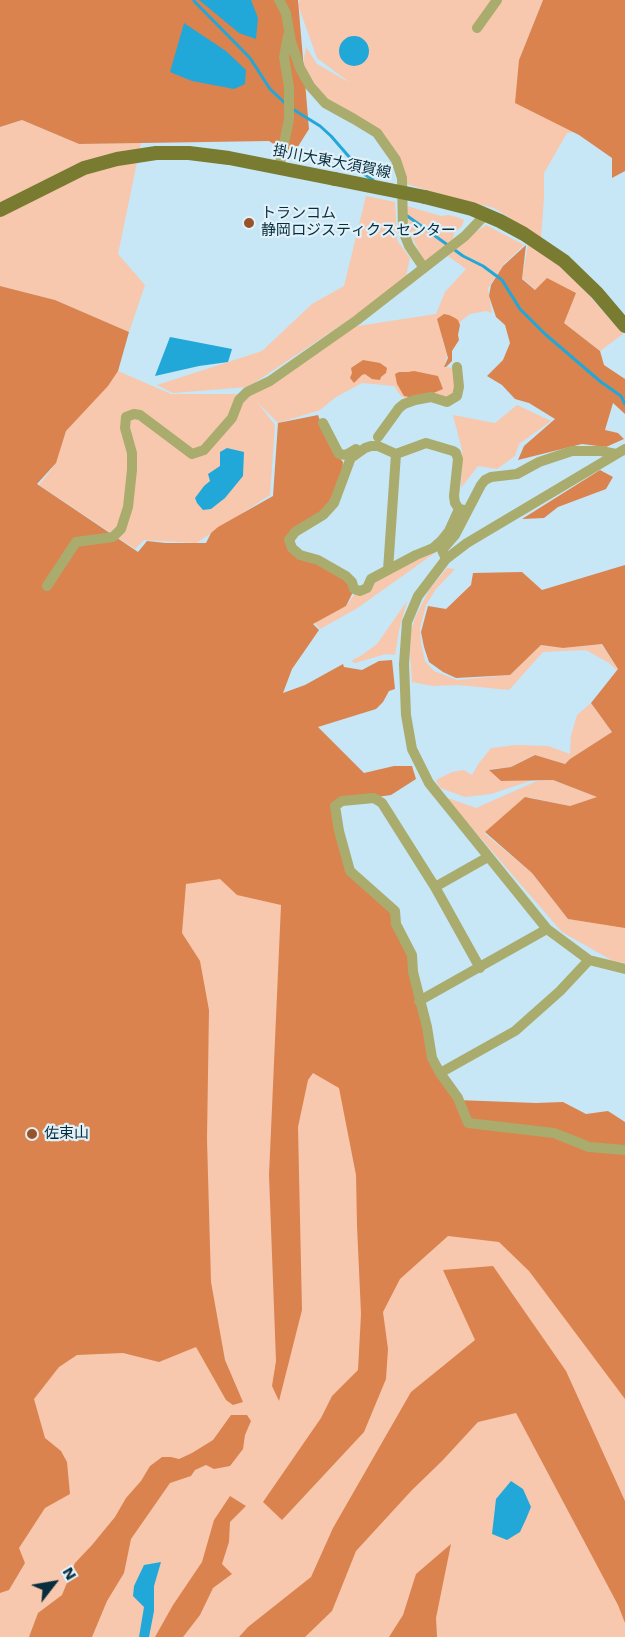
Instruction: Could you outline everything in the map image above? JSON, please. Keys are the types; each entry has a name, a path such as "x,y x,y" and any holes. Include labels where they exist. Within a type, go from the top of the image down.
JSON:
{"main road":[{"name":"掛川大東大須賀線","path":"0,210 84,168 117,159 156,153 189,153 230,158 425,197 472,209 524,234 564,261 597,293 625,326"}],"street":[{"path":"279,0 286,13 291,42 300,68 310,86 325,103 377,133 396,160 402,178 403,231 409,246 424,268"},
{"path":"477,28 496,0"},
{"path":"279,168 289,119 289,87 284,57 288,29"},
{"path":"47,586 76,542 113,537 121,529 128,507 132,470 132,453 125,428 126,417 134,414 140,415 192,454 204,450 232,418 239,400 247,392 270,381 357,320 465,236 485,215"},
{"path":"378,437 404,404 431,398 447,402 457,396 459,387 457,367"},
{"path":"395,422 386,433 360,446 352,455 334,503 323,515 295,532 289,540 289,544 300,555 318,560 346,576 352,582 354,589 360,591 366,588 371,579 432,548 441,541 480,485 490,477 518,474 539,462 572,451 620,451"},
{"path":"323,423 339,454 352,455 371,446 378,446 396,454 426,443 453,451 458,459 455,503 463,510"},
{"path":"620,451 467,543 446,559 418,596 407,622 404,664 406,715 412,749 429,783 547,929 590,960 625,969"},
{"path":"388,570 396,454"},
{"path":"446,559 442,550 455,535 463,510"},
{"path":"480,968 435,887 382,802 375,798 342,801 335,806 350,871 394,911 396,924 412,955 412,972 427,1027 432,1058 458,1098 468,1123 554,1133 589,1147 625,1150"},
{"path":"435,887 488,857"},
{"path":"419,1001 547,929"},
{"path":"440,1073 515,1031 560,991 590,960"}],"shaded area":[{"path":"0,0 298,0 309,129 292,156 269,141 79,144 22,120 0,127"},
{"path":"300,0 543,0 519,60 579,131 567,133 544,173 541,238 494,208 407,184 396,160 377,133 321,98 302,72 306,47 317,64 350,83 317,58 298,5"},
{"path":"543,0 625,0 625,171 612,178 612,158 579,135 515,103 519,60"},
{"path":"22,120 79,144 141,143 118,254 145,285 129,332 55,300 0,286 0,127"},
{"path":"366,196 395,202 397,240 410,258 406,276 361,312 248,387 173,393 157,385 262,351 312,304 344,286"},
{"path":"407,206 464,220 462,226 454,233 452,243 424,261 408,230"},
{"path":"486,225 524,245 504,264 488,288 492,313 486,311 470,314 461,321 449,343 442,338 447,356 444,367 454,368 457,396 412,401 401,396 394,386 362,383 336,397 320,410 278,423 257,402 275,425 270,495 196,543 144,540 135,549 39,485 54,466 66,431 118,371 171,394 250,394 345,328 436,314 445,292 466,269 448,256"},
{"path":"526,245 522,279 535,290 547,278 576,293 564,323 600,351 604,365 625,379 625,414 613,403 605,430 618,433 624,439 606,447 582,444 518,460 524,446 555,419 529,403 515,399 502,385 487,376 503,360 510,343 505,325 496,317 489,296 491,285 503,266"},
{"path":"528,245 559,266 579,284 623,334 600,351 563,322 575,294 536,290 522,278"},
{"path":"0,286 55,300 129,332 118,371 108,386 66,431 56,463 37,484 138,552 147,541 206,543 211,533 218,527 273,496 278,423 318,415 330,447 343,462 342,477 324,511 298,526 292,548 352,582 352,594 346,606 313,624 319,630 292,669 283,693 305,685 343,664 344,667 362,670 379,661 392,660 395,689 389,691 376,709 318,727 364,773 394,766 412,766 416,779 391,795 335,803 350,871 392,911 410,955 430,1061 457,1100 563,1102 586,1114 608,1111 625,1122 625,1399 529,1271 499,1242 448,1236 400,1279 383,1312 388,1349 386,1379 364,1432 282,1520 263,1502 321,1418 332,1396 358,1370 361,1314 356,1175 339,1088 313,1073 308,1080 298,1127 302,1310 279,1401 272,1386 276,1361 269,1175 281,905 237,895 220,879 186,884 182,933 200,961 209,1010 207,1139 211,1282 225,1360 243,1402 233,1405 226,1400 196,1347 159,1362 123,1353 77,1355 59,1367 34,1399 45,1438 61,1451 67,1462 70,1494 45,1508 19,1548 25,1563 9,1590 0,1593"},
{"path":"444,314 458,320 460,325 459,340 452,351 452,361 446,367 444,367 448,358 437,319"},
{"path":"363,360 380,363 387,368 386,373 380,380 372,379 365,374 354,383 350,378 351,368"},
{"path":"414,371 438,376 443,389 419,399 404,396 397,384 395,374"},
{"path":"517,405 551,421 519,444 515,456 497,469 478,466 461,488 462,450 453,415 495,423"},
{"path":"600,470 613,477 606,489 558,507 544,518 522,519"},
{"path":"446,545 356,609 320,629 314,622 346,606 356,592 373,578"},
{"path":"625,565 625,928 568,919 532,873 485,832 525,797 570,806 597,797 553,780 501,781 489,770 511,767 535,755 565,764 612,732 591,703 618,669 602,644 563,648 541,645 510,675 456,678 429,662 421,632 428,606 446,609 471,585 473,573 522,572 542,590"},
{"path":"447,568 455,569 436,589 426,605 420,628 425,661 434,671 457,680 510,675 541,645 563,648 601,644 618,669 586,650 543,652 509,690 458,685 433,686 412,682 411,631 429,590"},
{"path":"407,601 395,655 386,654 355,663 351,661 377,644"},
{"path":"591,703 612,732 570,759 566,764 534,755 511,767 490,769 501,781 533,780 491,794 465,797 440,788 436,780 452,772 464,770 472,775 491,748 516,745 548,746 570,754 571,736 577,715"},
{"path":"552,780 598,797 570,806 528,797 484,833 532,873 568,919 625,926 625,963 613,961 562,932 445,797 476,808 537,781"},
{"path":"155,843 302,900 625,1347 625,1637 0,1637 0,1410"},
{"path":"493,1266 566,1371 625,1501 625,1623 618,1605 516,1413 478,1422 412,1490 356,1551 332,1611 305,1637 239,1637 248,1627 311,1577 333,1528 411,1392 475,1340 443,1270"},
{"path":"231,1415 247,1415 251,1421 245,1435 243,1449 230,1466 214,1469 206,1465 195,1470 191,1476 170,1483 131,1539 124,1573 107,1601 92,1637 29,1637 38,1613 62,1595 75,1563 115,1517 150,1466 162,1457 179,1459 213,1440"},
{"path":"230,1496 246,1506 230,1522 229,1542 222,1564 232,1574 213,1588 200,1615 183,1637 155,1637 202,1562 214,1520"},
{"path":"451,1544 436,1618 437,1637 389,1637 403,1615 416,1574"}],"water":[{"path":"199,0 251,0 258,18 256,39 239,33"},
{"path":"184,23 226,51 246,70 245,84 234,89 192,81 170,72"},
{"path":"354,36 365,40 369,51 365,62 354,66 343,62 339,51 343,40"},
{"path":"170,337 232,349 228,362 155,376"},
{"path":"227,448 244,452 243,476 225,498 211,509 203,510 195,498 210,481 208,474 220,466 220,452"},
{"path":"511,1481 523,1489 531,1507 520,1532 507,1540 492,1534 496,1499"},
{"path":"161,1562 154,1586 154,1611 149,1637 139,1637 144,1607 133,1596 134,1586 144,1565"}],"waterway":[{"path":"194,1 250,58 270,89 286,104"},
{"path":"291,108 320,126 364,174 373,180"},
{"path":"406,215 463,256 483,266 502,280 520,309 545,334 621,396 625,404"}],"place":[{"name":"トランコム 静岡ロジスティクスセンター","path":"249,223"},
{"name":"佐束山","path":"32,1134"}]}
